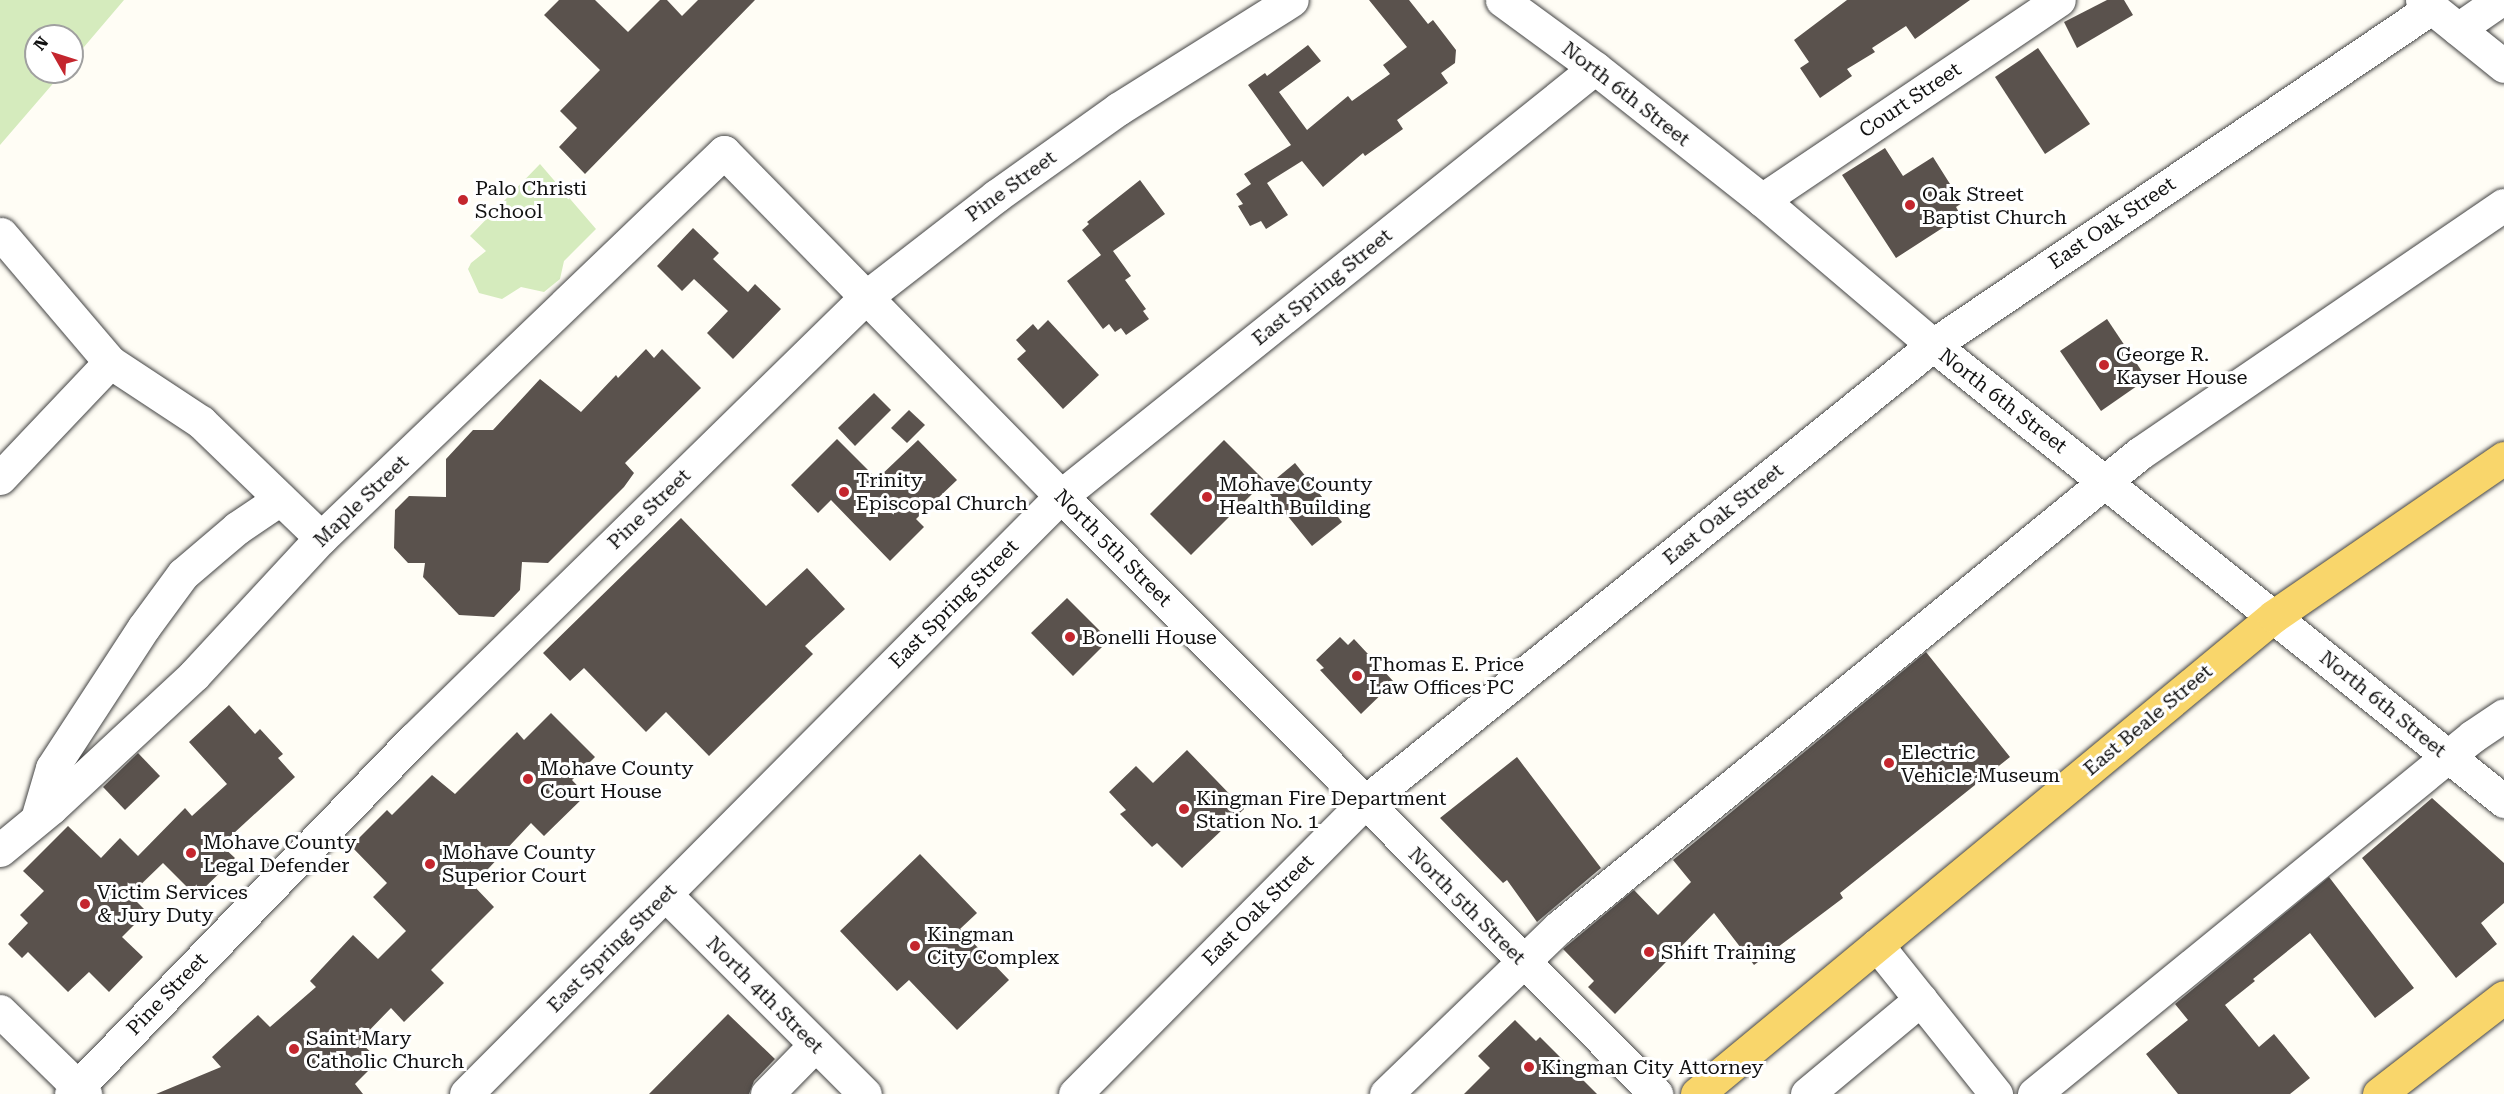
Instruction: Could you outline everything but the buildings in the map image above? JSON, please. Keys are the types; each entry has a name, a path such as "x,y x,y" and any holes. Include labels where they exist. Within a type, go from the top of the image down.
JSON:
{"main road":[{"name":"East Beale Street","path":"1697,1094 2274,616 2504,458"},
{"path":"2379,1094 2504,997"}],"street":[{"name":"Pine Street","path":"78,1092 414,739 866,297 996,196 1118,109 1292,0"},
{"name":"North 6th Street","path":"1502,0 1595,68 1762,200 1932,345 2504,801"},
{"name":"Court Street","path":"1762,200 2059,0"},
{"path":"2458,29 2500,0"},
{"path":"2427,4 2504,66"},
{"name":"East Oak Street","path":"1075,1094 1365,802 1932,345 2427,4"},
{"name":"East Spring Street","path":"466,1094 1061,496 1595,68"},
{"name":"North 5th Street","path":"724,152 1061,496 1656,1094"},
{"name":"Maple Street","path":"0,850 38,819 194,675 321,538 724,152"},
{"path":"1386,1094 1522,961 1568,920 2140,453 2504,205"},
{"path":"1,234 110,362 201,422 321,538"},
{"path":"0,478 110,362"},
{"path":"38,819 52,768 144,627 183,574 237,528 280,499"},
{"path":"2034,1094 2449,757 2504,715"},
{"name":"North 4th Street","path":"666,895 865,1094"},
{"path":"1877,945 1996,1094"},
{"path":"1807,1094 1921,999"},
{"path":"0,1011 78,1092"},
{"path":"767,1094 815,1045"}],"green space":[{"path":"0,0 124,0 84,47 84,24 24,24 24,84 53,84 0,145"},
{"path":"540,164 596,229 564,261 560,279 544,292 521,287 502,299 479,293 468,269 471,263 486,251 470,236"}],"place":[{"name":"Palo Christi School","path":"463,200"},
{"name":"Oak Street Baptist Church","path":"1910,205"},
{"name":"George R. Kayser House","path":"2104,365"},
{"name":"Trinity Episcopal Church","path":"844,492"},
{"name":"Mohave County Health Building","path":"1207,497"},
{"name":"Bonelli House","path":"1070,637"},
{"name":"Thomas E. Price Law Offices PC","path":"1357,676"},
{"name":"Electric Vehicle Museum","path":"1889,763"},
{"name":"Mohave County Court House","path":"528,779"},
{"name":"Kingman Fire Department Station No. 1","path":"1184,809"},
{"name":"Mohave County Legal Defender","path":"191,853"},
{"name":"Mohave County Superior Court","path":"430,864"},
{"name":"Victim Services & Jury Duty","path":"85,904"},
{"name":"Kingman City Complex","path":"915,946"},
{"name":"Shift Training","path":"1649,952"},
{"name":"Saint Mary Catholic Church","path":"294,1049"},
{"name":"Kingman City Attorney","path":"1529,1067"}]}
